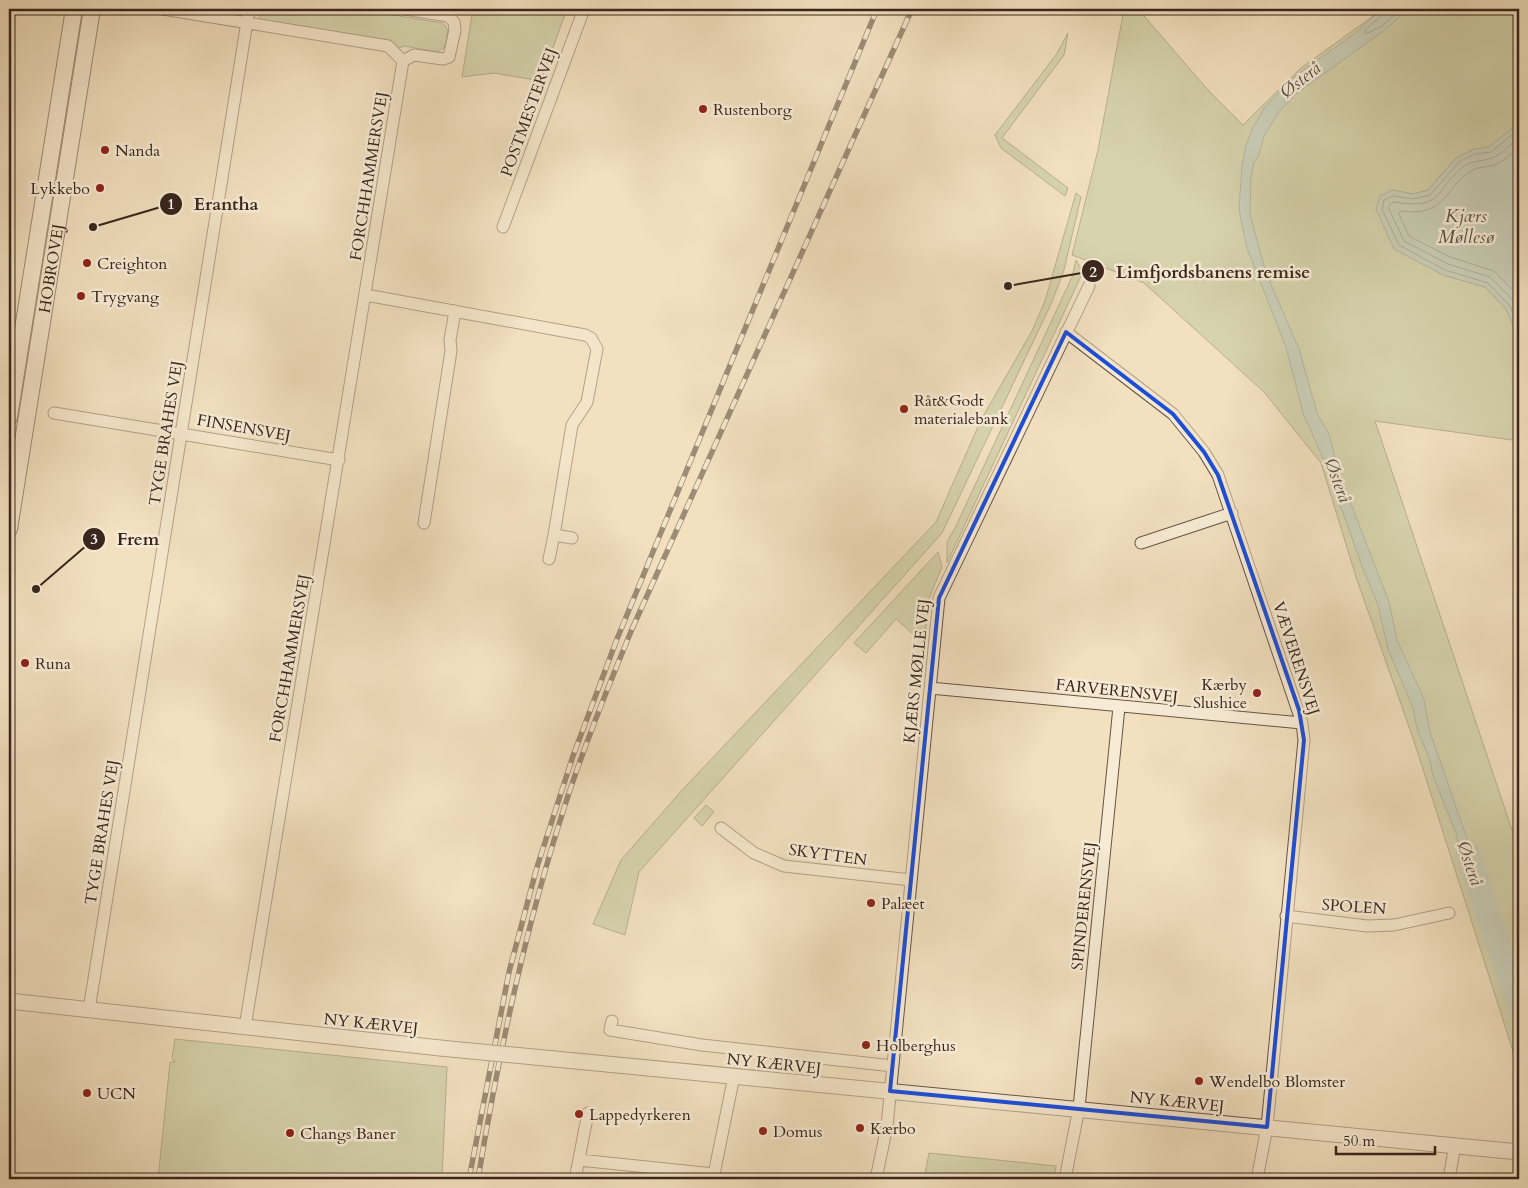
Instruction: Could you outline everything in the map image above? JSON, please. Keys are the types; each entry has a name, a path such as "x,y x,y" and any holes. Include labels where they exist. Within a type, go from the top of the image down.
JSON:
{"main road":[{"name":"HOBROVEJ","path":"9,408 74,9"},
{"name":"HOBROVEJ","path":"9,529 92,9"}],"street":[{"path":"163,9 388,46 402,61 414,55 443,59 449,56 455,30 454,22 448,16 405,9"},
{"name":"TYGE BRAHES VEJ","path":"89,1010 249,9"},
{"name":"POSTMESTERVEJ","path":"503,227 584,9"},
{"name":"FORCHHAMMERSVEJ","path":"245,1027 366,295 402,61"},
{"name":"KJÆRS MØLLE VEJ","path":"876,1179 887,1126 939,598 1089,286"},
{"path":"366,295 584,335 595,343 597,350 587,402 572,425 549,559"},
{"path":"424,523 452,351 450,340 455,311"},
{"name":"VÆVERENSVEJ","path":"1066,332 1173,414 1204,452 1218,475 1302,723 1304,740 1267,1127 1257,1179"},
{"path":"9,408 29,407"},
{"name":"FINSENSVEJ","path":"54,413 339,460"},
{"path":"1141,543 1232,513"},
{"path":"554,535 572,538"},
{"name":"FARVERENSVEJ","path":"930,688 1302,723"},
{"name":"SPINDERENSVEJ","path":"1065,1179 1079,1108 1118,707"},
{"name":"SKYTTEN","path":"721,828 754,853 784,866 911,880"},
{"name":"SPOLEN","path":"1286,916 1367,926 1394,925 1449,913"},
{"name":"NY KÆRVEJ","path":"9,994 26,1003"},
{"name":"NY KÆRVEJ","path":"9,1001 440,1048 1079,1108 1519,1152"},
{"name":"NY KÆRVEJ","path":"612,1021 610,1030 702,1045 892,1066"},
{"path":"579,1160 713,1177 734,1076"},
{"path":"575,1179 588,1112"},
{"path":"1449,1179 1455,1146"}],"highlighted area":[{"path":"1066,332 1173,414 1204,452 1218,475 1299,710 1304,740 1267,1127 890,1091 939,598"}],"green space":[{"path":"260,9 356,9 443,23 448,30 445,47 438,52 404,46 397,49 259,20"},
{"path":"473,9 567,9 541,81 494,73 462,77"},
{"path":"1124,9 1138,9 1208,90 1243,125 1301,68 1383,9 1519,9 1519,123 1488,148 1474,149 1456,158 1428,190 1413,194 1392,190 1443,275 1485,287 1506,309 1519,339 1519,441 1375,421 1519,851 1519,1070 1413,738 1357,580 1321,463 1264,392 1144,283 1072,255 1098,150"},
{"path":"1068,33 1064,55 1002,138 1068,188 1065,196 1001,148 995,135 1056,55"},
{"path":"1076,193 1081,197 1064,270 1052,302 942,533 639,872 625,935 593,924 621,860 684,788 936,522 981,420 1032,331 1045,301"},
{"path":"1076,260 1083,272 947,563 947,542 1072,277"},
{"path":"938,552 942,567 928,601 925,639 912,633 896,619 866,653 854,643"},
{"path":"706,805 714,812 702,826 694,818"},
{"name":"Changs Baner","path":"175,1039 447,1067 442,1179 158,1179 170,1062 175,1062 172,1058"},
{"path":"929,1153 1056,1166 1054,1179 924,1179"}],"water":[{"path":"1382,9 1408,9 1385,30 1297,93 1279,112 1264,136 1258,158 1254,162 1251,176 1250,214 1266,273 1299,349 1317,413 1329,434 1339,473 1389,602 1397,640 1424,699 1430,732 1472,853 1480,893 1491,924 1503,949 1514,993 1519,1001 1519,1029 1508,1007 1495,957 1475,910 1456,833 1433,776 1430,760 1417,729 1413,708 1388,649 1378,605 1363,569 1326,465 1303,413 1286,347 1247,248 1239,209 1242,167 1246,145 1253,127 1265,107 1295,76 1354,34"},
{"name":"Kjærs Møllesø","path":"1519,123 1519,339 1506,309 1485,287 1443,275 1394,249 1376,209 1380,196 1392,190 1413,194 1428,190 1456,158 1474,149 1488,147"}],"waterway":[{"name":"Østerå","path":"1468,854 1519,1006"}],"railway":[{"path":"469,1179 509,972 537,867 573,756 617,639 877,9"},
{"path":"478,1179 503,1043 534,909 585,748 632,629 912,9"}],"place":[{"name":"Rustenborg","path":"703,109"},
{"name":"Nanda","path":"105,150"},
{"name":"Lykkebo","path":"100,188"},
{"name":"Erantha","path":"93,227"},
{"name":"Creighton","path":"87,263"},
{"name":"Limfjordsbanens remise","path":"1008,286"},
{"name":"Trygvang","path":"81,296"},
{"name":"Råt&Godt materialebank","path":"904,409"},
{"name":"Frem","path":"36,589"},
{"name":"Runa","path":"25,663"},
{"name":"Kærby Slushice","path":"1257,693"},
{"name":"Palæet","path":"871,903"},
{"name":"Holberghus","path":"866,1045"},
{"name":"Wendelbo Blomster","path":"1199,1081"},
{"name":"UCN","path":"87,1093"},
{"name":"Lappedyrkeren","path":"579,1114"},
{"name":"Kærbo","path":"860,1128"},
{"name":"Domus","path":"763,1131"},
{"name":"Changs Baner","path":"290,1133"}]}
